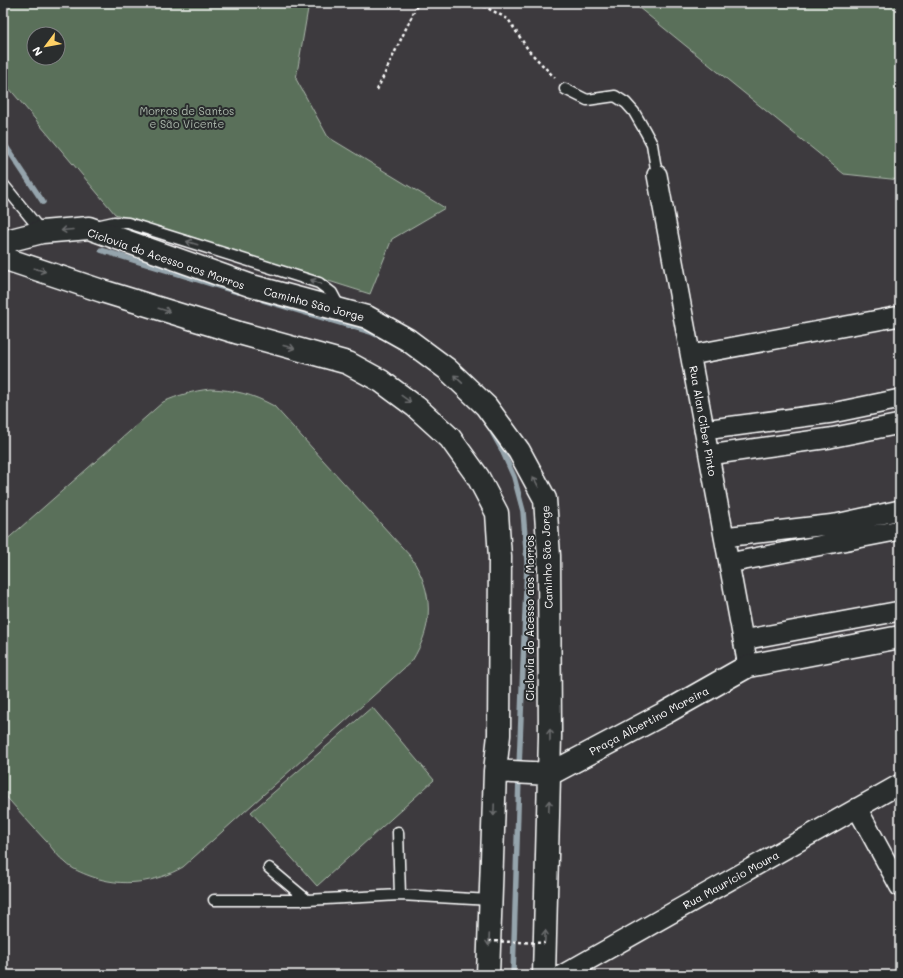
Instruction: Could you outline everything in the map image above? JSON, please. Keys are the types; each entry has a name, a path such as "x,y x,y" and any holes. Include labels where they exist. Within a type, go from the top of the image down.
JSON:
{"street":[{"name":"Rua Alan Ciber Pinto","path":"657,175 748,666"},
{"name":"Caminho São Jorge","path":"3,242 42,232 89,228 252,286 367,317 408,340 447,369 486,406 519,451 545,499 549,556 540,774 537,941 544,975"},
{"path":"3,258 102,291 238,333 348,363 381,382 416,407 450,438 478,477 497,513 500,557 498,772 488,975"},
{"path":"691,355 900,316"},
{"path":"704,430 832,413 900,399"},
{"path":"709,455 830,438 900,424"},
{"path":"724,538 836,524 900,510"},
{"path":"729,563 900,530"},
{"path":"743,640 900,611"},
{"name":"Praça Albertino Moreira","path":"540,774 665,713 748,666 900,637"},
{"path":"498,772 540,774"},
{"name":"Rua Maurício Moura","path":"562,975 900,784"},
{"path":"856,808 900,887"}],"lane":[{"path":"566,88 587,100 615,96 626,103 634,112 652,144 657,175"},
{"path":"3,184 42,232"},
{"path":"398,832 400,895"},
{"path":"269,868 307,900"},
{"path":"214,900 307,900 400,895 491,900"}],"path":[{"path":"377,90 418,3"},
{"path":"478,3 508,18 529,51 566,88"},
{"path":"489,941 537,941"}],"green space":[{"name":"Morros de Santos e São Vicente","path":"3,3 309,3 296,79 328,137 445,208 392,239 370,294 115,214 3,81"},
{"path":"633,3 900,3 900,180 844,174"},
{"path":"210,389 243,393 274,406 411,557 419,570 424,583 428,609 427,622 419,648 412,661 183,867 161,877 138,882 126,883 102,880 77,871 63,861 3,793 3,543 163,402 175,397"},
{"path":"372,707 434,780 317,886 251,812"}],"waterway":[{"path":"3,142 43,202"},
{"path":"101,250 238,292"},
{"path":"263,300 371,332 379,336"},
{"path":"492,432 514,477 523,511 527,562 519,768"},
{"path":"513,975 519,777"}]}
